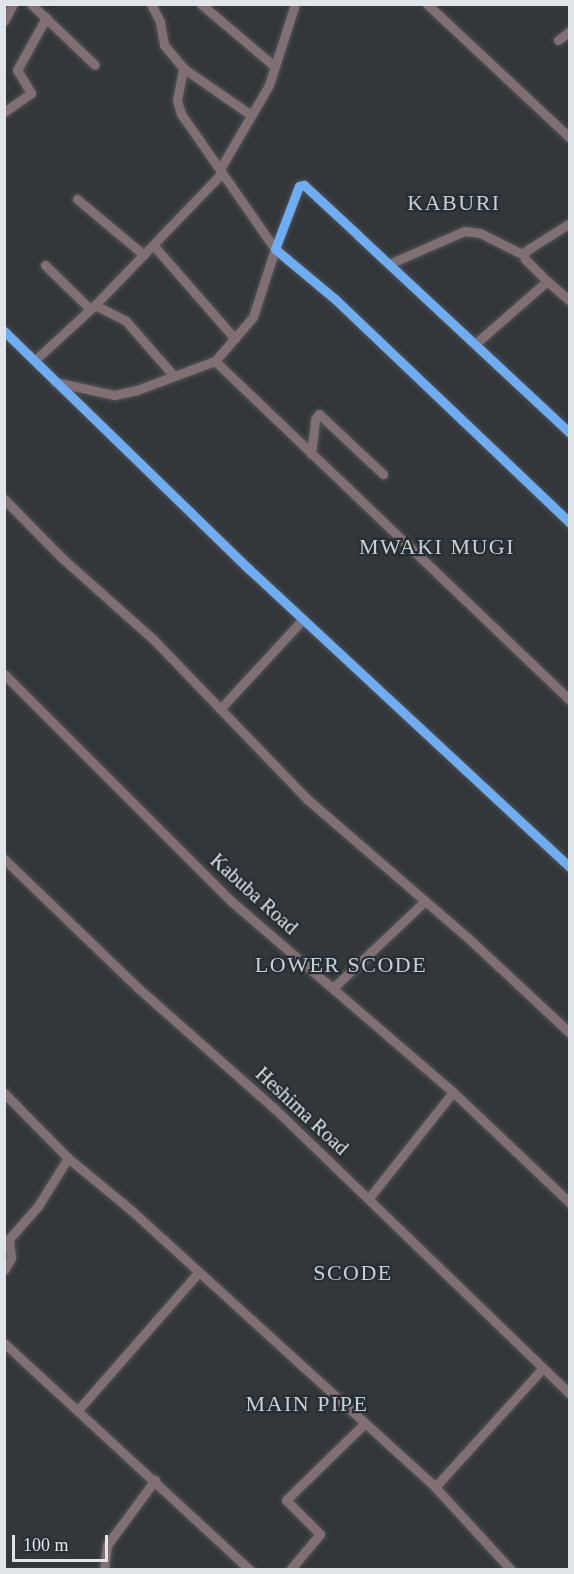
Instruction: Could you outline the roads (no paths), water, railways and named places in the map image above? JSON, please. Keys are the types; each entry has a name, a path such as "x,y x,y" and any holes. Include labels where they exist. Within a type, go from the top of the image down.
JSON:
{"street":[{"path":"4,21 13,4"},
{"path":"31,4 95,65"},
{"path":"151,4 160,22 164,45 183,68 251,115"},
{"path":"35,360 154,246 221,171 269,85 295,4"},
{"path":"427,4 570,138"},
{"path":"200,6 274,66"},
{"path":"4,112 31,93 17,70 46,18"},
{"path":"558,40 570,31"},
{"path":"183,68 179,110 275,249 335,299 570,523"},
{"path":"53,381 114,395 215,361 253,317 290,203 302,185 570,433"},
{"path":"77,199 144,255"},
{"path":"524,255 527,249 570,223"},
{"path":"389,264 464,231 480,233 524,255 547,281 570,301"},
{"path":"154,246 235,339"},
{"path":"45,265 92,307 125,320 174,376"},
{"path":"475,344 547,281"},
{"path":"4,331 35,360 53,381 303,618 570,867"},
{"path":"215,361 570,700"},
{"path":"311,454 315,419 319,414 383,474"},
{"path":"4,499 221,708 307,799 425,901 570,1033"},
{"path":"221,708 303,618"},
{"name":"Kabuba Road","path":"4,674 231,901 453,1092 570,1203"},
{"name":"Heshima Road","path":"4,859 137,987 369,1198 497,1321 542,1370 570,1394"},
{"path":"333,988 373,946 425,901"},
{"path":"369,1198 453,1092"},
{"path":"4,1093 68,1158 435,1487 511,1569"},
{"path":"4,1270 10,1265 9,1239 23,1227 68,1158"},
{"path":"78,1410 198,1273"},
{"path":"4,1343 155,1479 250,1569"},
{"path":"435,1487 542,1370"},
{"path":"290,1569 320,1534 286,1500 365,1423"},
{"path":"104,1569 107,1545 155,1479"}],"district":[{"name":"KABURI","path":"454,203"},
{"name":"MWAKI MUGI","path":"437,547"},
{"name":"LOWER SCODE","path":"341,965"},
{"name":"SCODE","path":"353,1273"},
{"name":"MAIN PIPE","path":"307,1404"}]}
